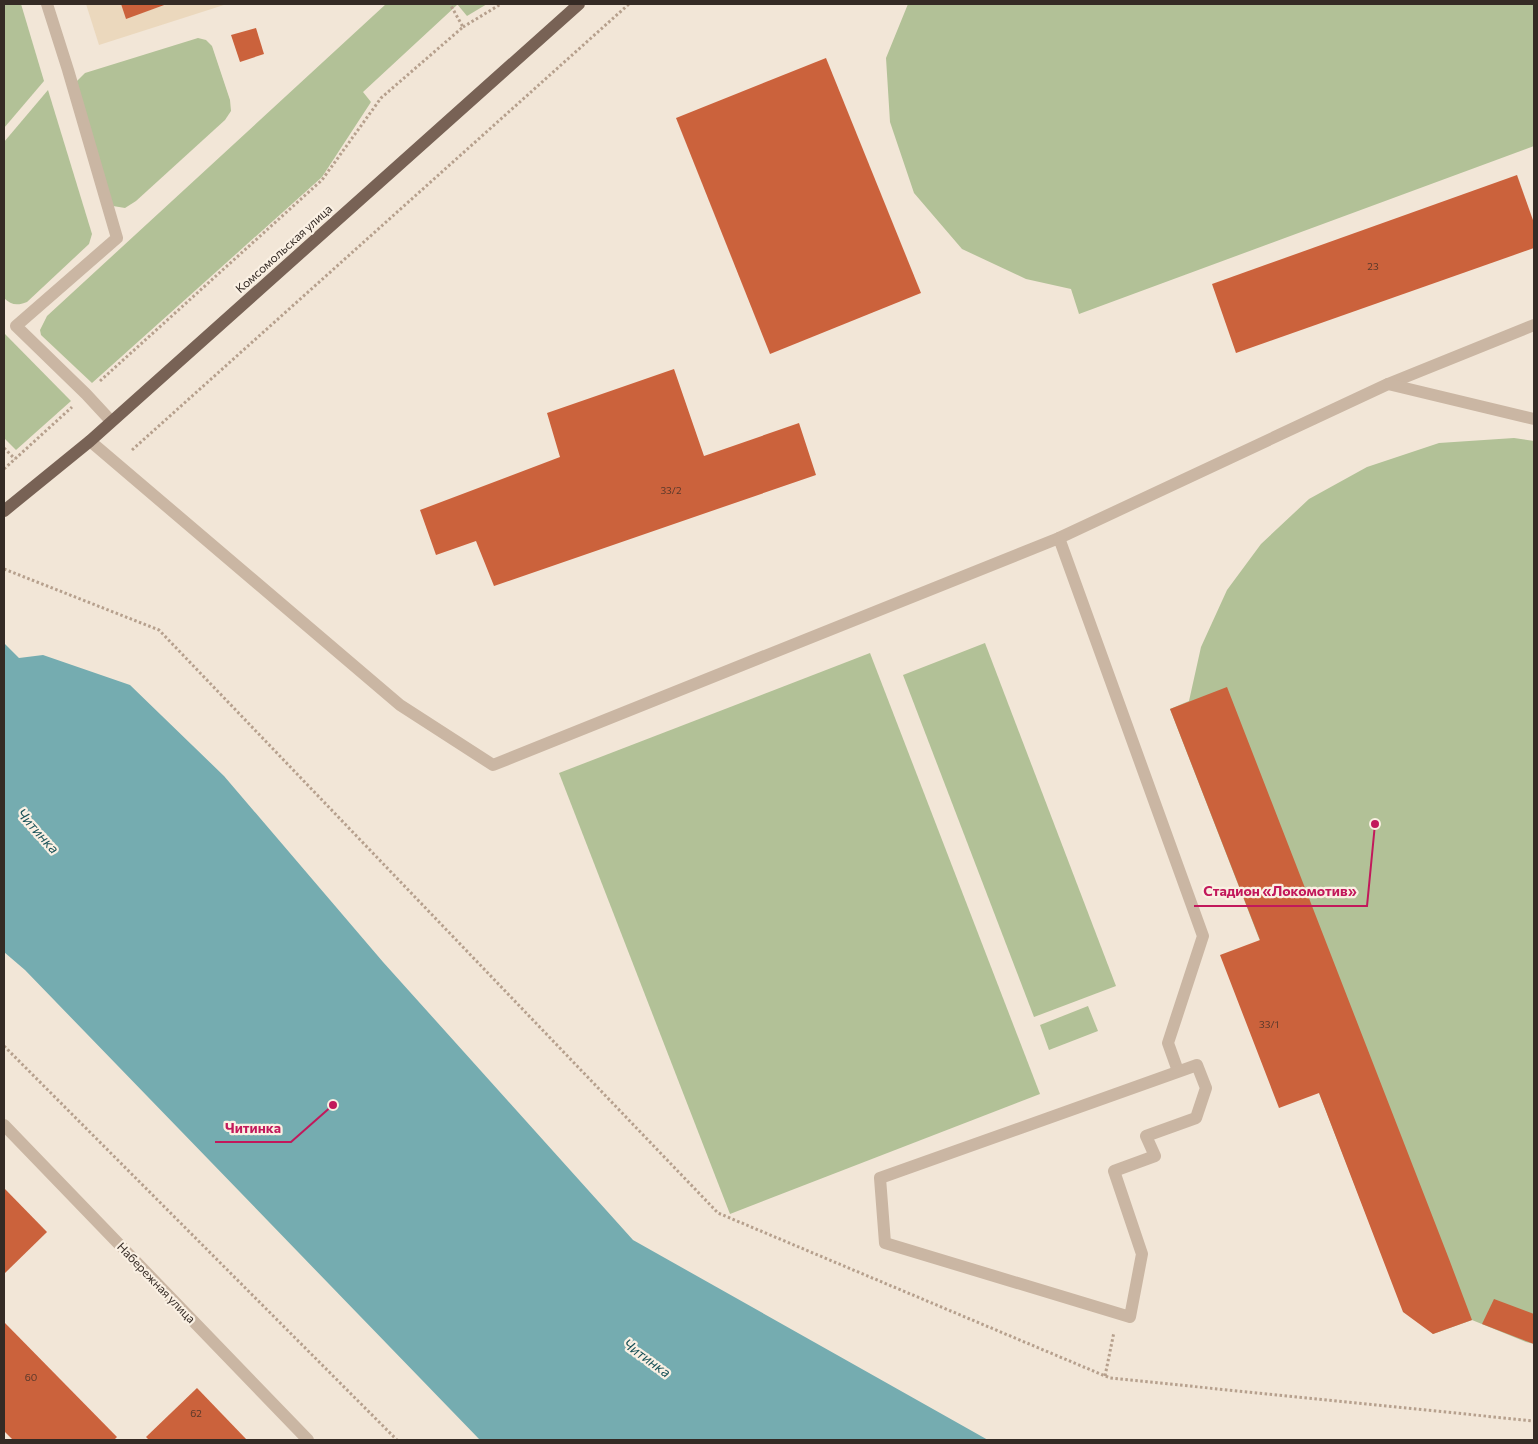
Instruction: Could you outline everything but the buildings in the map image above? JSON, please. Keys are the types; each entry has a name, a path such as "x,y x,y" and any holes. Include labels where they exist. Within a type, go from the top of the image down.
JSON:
{"main road":[{"name":"Комсомольская улица","path":"4,511 90,441 579,4"}],"street":[{"path":"47,4 117,238 16,326 111,421"},
{"path":"90,441 400,705 493,765 1059,538 1388,384 1534,324"},
{"path":"1388,384 1534,418"},
{"path":"1059,538 1204,936 1168,1043 1178,1071"},
{"path":"1197,1065 1206,1088 1196,1118 1146,1136 1154,1156 1114,1171 1142,1254 1130,1318 1118,1314 885,1243 880,1178 1197,1065"},
{"name":"Набережная улица","path":"4,1125 308,1440"}],"path":[{"path":"450,4 463,27"},
{"path":"4,469 322,180 381,98 463,27 501,4"},
{"path":"117,464 629,4"},
{"path":"4,448 14,459"},
{"path":"4,568 159,630 718,1214 1110,1378 1534,1421"},
{"path":"4,1046 397,1440"},
{"path":"1105,1376 1118,1314"}],"green space":[{"path":"4,4 21,4 44,81 4,128"},
{"path":"386,4 457,5 363,92 371,102 322,177 92,383 41,335 40,330 47,316"},
{"path":"457,4 487,4 467,16"},
{"path":"908,4 1534,4 1534,146 1079,314 1071,289 1026,279 962,249 914,193 890,122 886,58"},
{"path":"198,38 206,40 212,46 230,100 231,111 225,120 136,201 125,208 113,206 75,83 85,73"},
{"path":"48,90 92,234 89,244 27,302 14,304 4,298 4,142"},
{"path":"4,333 71,401 16,450 4,438"},
{"path":"1514,438 1534,441 1534,1344 1472,1320 1433,1334 1392,1281 1170,709 1189,701 1201,647 1227,590 1261,544 1309,499 1367,467 1439,443"},
{"path":"985,643 1116,986 1034,1017 903,675"},
{"path":"870,653 1040,1094 730,1214 559,773"},
{"path":"1088,1006 1098,1031 1049,1050 1040,1025"}],"shaded area":[{"path":"86,4 121,4 126,18 168,4 227,4 99,45"}],"water":[{"name":"Читинка","path":"4,643 19,658 43,655 130,685 224,776 383,962 633,1240 988,1440 480,1440 25,970 4,952"}],"place":[{"name":"Стадион «Локомотив»","path":"1375,824"},
{"name":"Читинка","path":"333,1105"}]}
